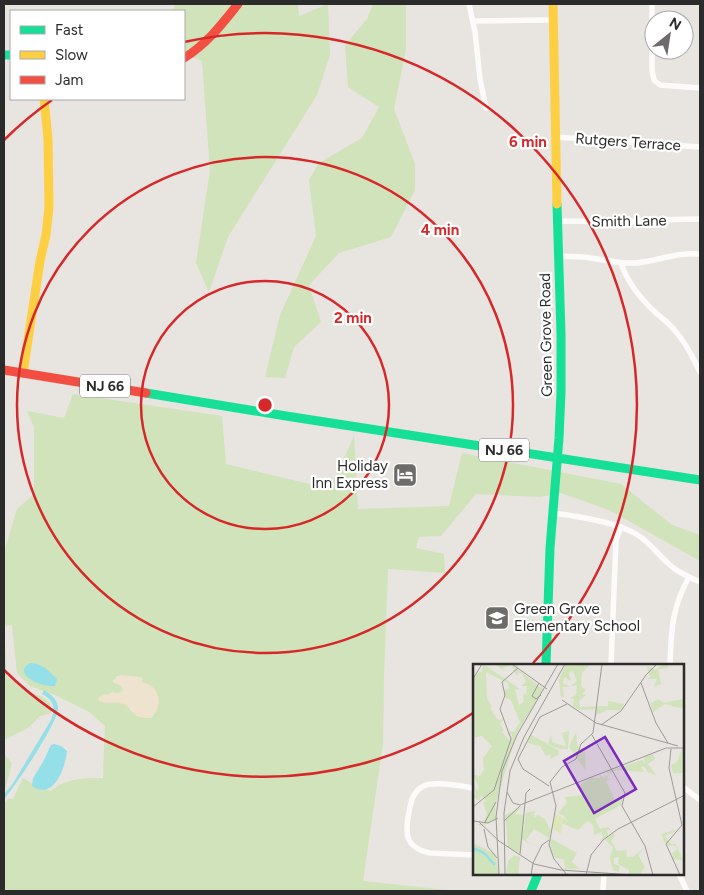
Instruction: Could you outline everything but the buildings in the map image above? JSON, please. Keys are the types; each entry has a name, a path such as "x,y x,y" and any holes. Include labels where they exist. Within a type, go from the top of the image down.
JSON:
{"main road":[{"path":"185,57 207,40 238,4"},
{"name":"Green Grove Road","path":"546,664 561,392 553,4"},
{"path":"23,374 49,207 48,139 44,100"},
{"name":"NJ 66","path":"4,370 700,480"},
{"path":"531,891 538,875"}],"street":[{"path":"469,4 486,108"},
{"path":"652,4 652,76 656,83 660,85 700,88"},
{"path":"473,21 553,20"},
{"name":"Rutgers Terrace","path":"555,137 700,147"},
{"name":"Smith Lane","path":"558,221 627,222 700,219"},
{"path":"559,256 585,257 621,263 669,255 700,254"},
{"path":"621,263 626,276 643,299 681,337 700,372"},
{"path":"553,513 621,527 634,533 645,540 672,567 700,582"},
{"path":"611,664 616,540 621,527"},
{"path":"670,664 673,620 680,594 689,577"},
{"path":"473,788 437,784 423,786 412,797 406,829 407,836 411,842 423,852 473,855"},
{"path":"684,788 700,800"},
{"path":"603,891 604,875"},
{"path":"679,875 687,891"}],"green space":[{"path":"175,4 298,4 299,16 328,4 330,55 317,95 228,237 209,292 196,263 210,170 202,61 185,54 185,10 173,10"},
{"path":"373,4 406,4 406,49 394,109 415,164 415,190 391,237 339,253 309,285 321,322 294,347 285,378 265,377 280,315 316,236 309,180 319,163 362,138 379,107 348,87 345,45 367,19"},
{"path":"73,394 222,416 226,464 330,489 354,436 358,509 449,506 462,453 621,484 672,525 700,535 700,561 609,510 561,493 540,497 476,494 441,536 419,537 416,548 444,554 445,573 388,569 383,744 363,881 457,891 4,891 4,804 8,799 13,799 23,778 34,785 51,791 69,781 103,778 105,726 89,712 55,695 30,686 17,673 12,625 4,626 4,552 17,509 34,494 34,427 27,411 64,418"},
{"path":"4,641 7,676 25,691 43,697 50,703 51,713 40,716 28,728 4,740"},
{"path":"4,750 5,755 12,763 4,790"}],"sand":[{"path":"117,676 140,677 142,682 153,687 156,691 159,702 151,718 134,714 125,704 104,703 98,700 104,694 122,691 121,686 113,682 113,680"}],"water":[{"path":"30,663 42,666 51,673 57,679 55,686 37,683 26,676 24,672 25,667"},
{"path":"44,690 56,702 58,708 56,715 35,754 4,799 4,794 12,785 51,720 54,708 49,699 42,694"},
{"path":"51,745 61,746 67,751 61,774 52,786 46,789 32,786 33,778"}],"traffic: fast":[{"path":"4,55 10,55"},
{"path":"546,664 550,548 561,392 557,204"},
{"path":"146,393 700,480"},
{"path":"531,891 538,875"}],"traffic: slow":[{"path":"553,4 557,204"},
{"path":"23,373 49,207 48,139 44,100"}],"traffic: jam":[{"path":"185,57 207,40 238,4"},
{"path":"4,370 146,393"}],"place":[{"name":"Holiday Inn Express","path":"405,475"},
{"name":"Green Grove Elementary School","path":"497,618"}]}
